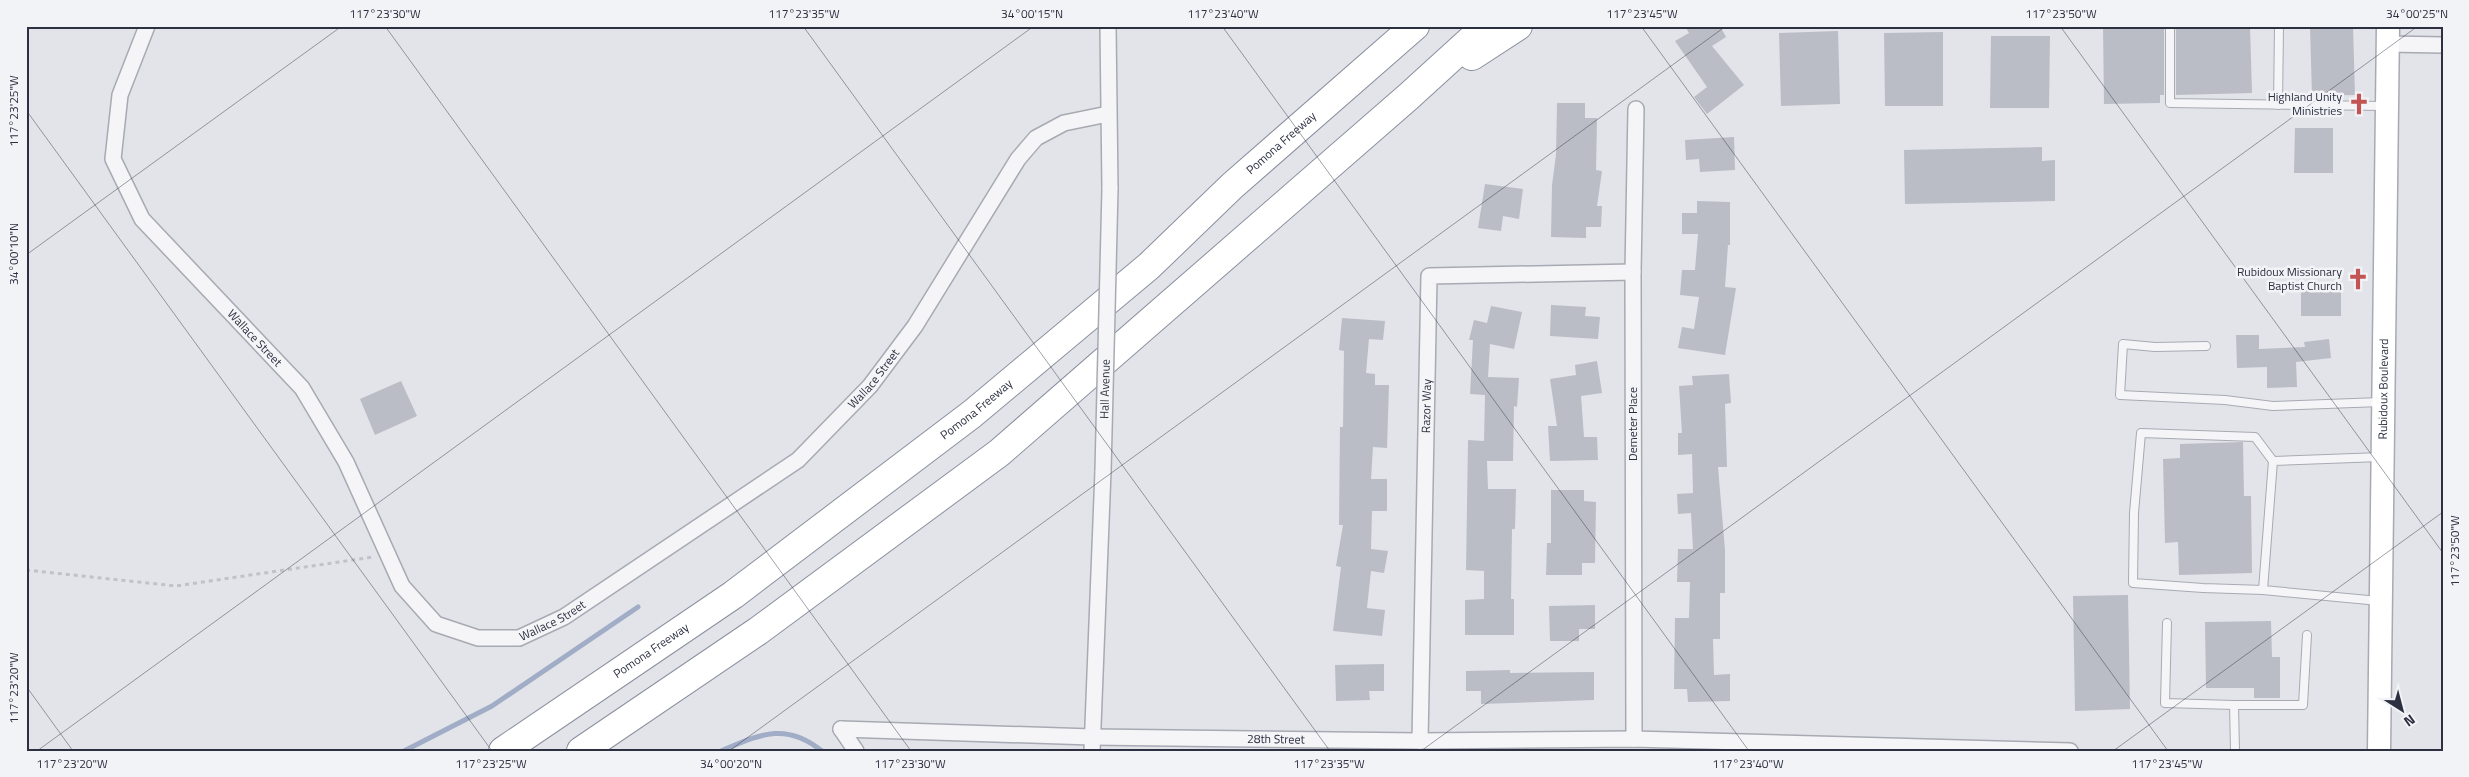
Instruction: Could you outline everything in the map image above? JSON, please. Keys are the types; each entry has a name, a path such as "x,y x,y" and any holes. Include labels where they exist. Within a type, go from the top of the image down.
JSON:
{"highway":[{"path":"1232,186 1389,26"},
{"name":"Pomona Freeway","path":"503,751 733,595 972,414 1149,266 1232,186 1415,26"},
{"path":"581,751 758,631 999,453 1408,98 1486,26"},
{"path":"1408,98 1518,26"}],"main road":[{"name":"Rubidoux Boulevard","path":"2379,751 2388,35"}],"street":[{"name":"Wallace Street","path":"147,26 120,95 113,159 142,219 302,388 346,462 402,586 436,624 478,638 519,638 564,617 798,460 870,386 915,326 1018,158 1036,138 1064,124 1108,114"},
{"name":"Hall Avenue","path":"1092,744 1103,471 1110,189 1108,26"},
{"path":"2388,35 2443,44"},
{"name":"Demeter Place","path":"1634,739 1633,272 1636,109"},
{"name":"Razor Way","path":"1415,744 1429,276 1633,272"},
{"name":"28th Street","path":"856,751 842,729 1092,744 1415,744 1634,739 1692,746 2070,751"}],"lane":[{"path":"2170,26 2170,103 2278,106 2387,106"},
{"path":"2278,106 2279,26"},
{"path":"2206,346 2155,347 2124,344 2120,395 2225,400 2273,406 2383,402"},
{"path":"2263,590 2273,461 2255,437 2141,433 2134,513 2133,583 2263,590 2381,602"},
{"path":"2273,461 2383,456"},
{"path":"2167,622 2165,703 2303,705 2307,635"},
{"path":"2234,705 2235,751"}],"path":[{"path":"26,570 176,586 388,555"}],"building":[{"path":"1685,26 1720,26 1726,37 1712,46 1744,85 1707,114 1694,97 1707,87 1675,41 1689,33"},
{"path":"2103,26 2164,26 2164,95 2160,95 2160,103 2104,104"},
{"path":"2176,26 2250,26 2252,93 2176,95"},
{"path":"2310,26 2353,26 2355,95 2312,96"},
{"path":"1838,31 1840,104 1781,106 1779,33"},
{"path":"1943,32 1943,106 1885,106 1884,33"},
{"path":"1991,36 2050,36 2049,108 1990,108"},
{"path":"1557,103 1585,103 1585,118 1597,118 1596,170 1602,171 1597,206 1602,206 1601,227 1586,227 1586,238 1551,237"},
{"path":"2295,128 2333,128 2333,173 2294,173"},
{"path":"1734,137 1735,170 1700,172 1699,159 1686,160 1685,140"},
{"path":"2042,147 2042,161 2055,160 2055,201 1905,204 1904,150"},
{"path":"1485,184 1523,189 1519,219 1503,216 1501,231 1478,228"},
{"path":"1697,201 1730,202 1730,245 1728,245 1725,287 1736,288 1725,355 1678,348 1682,327 1694,329 1699,297 1680,295 1682,270 1695,270 1698,234 1682,234 1682,213 1697,213"},
{"path":"2301,290 2341,290 2341,316 2301,316"},
{"path":"1551,305 1586,307 1585,316 1600,317 1598,339 1550,336"},
{"path":"1491,306 1522,312 1514,349 1490,344 1488,377 1519,378 1517,407 1514,406 1513,461 1487,461 1488,489 1516,489 1515,529 1512,529 1511,599 1514,599 1514,635 1465,635 1465,600 1484,599 1484,571 1466,570 1468,440 1484,441 1485,395 1470,394 1473,340 1469,340 1474,320 1487,323"},
{"path":"1342,318 1385,321 1383,340 1369,339 1366,373 1375,374 1375,385 1389,385 1387,448 1373,447 1371,479 1387,479 1387,511 1372,511 1371,549 1388,551 1384,573 1371,571 1367,608 1385,610 1382,636 1333,631 1341,567 1336,566 1343,525 1339,525 1340,427 1343,427 1344,351 1339,350"},
{"path":"2236,335 2259,335 2259,349 2305,347 2304,342 2329,339 2331,358 2296,362 2297,387 2267,388 2267,367 2237,368"},
{"path":"1597,361 1602,393 1581,396 1584,437 1597,437 1598,460 1550,461 1548,426 1557,426 1550,379 1576,375 1575,365"},
{"path":"1729,374 1731,403 1725,404 1727,467 1718,467 1725,550 1725,593 1720,593 1720,639 1713,639 1714,675 1730,674 1730,701 1688,702 1687,689 1674,689 1675,618 1689,618 1690,582 1677,582 1678,549 1693,549 1691,513 1678,514 1677,494 1693,493 1692,454 1678,455 1678,433 1682,433 1679,386 1693,385 1692,376"},
{"path":"401,381 417,416 375,435 360,399"},
{"path":"2243,442 2244,496 2251,496 2252,573 2179,575 2178,542 2165,543 2163,459 2180,458 2180,444"},
{"path":"1551,490 1584,490 1584,501 1596,502 1595,563 1582,563 1582,575 1546,575 1547,543 1551,543"},
{"path":"2128,595 2130,709 2075,711 2073,596"},
{"path":"1595,605 1595,629 1579,629 1579,641 1550,641 1549,606"},
{"path":"2271,621 2272,657 2280,657 2280,698 2254,698 2254,688 2206,688 2205,622"},
{"path":"1384,664 1384,691 1369,691 1370,700 1336,701 1335,665"},
{"path":"1510,670 1510,673 1594,672 1594,700 1481,704 1481,691 1466,691 1466,671"}],"waterway":[{"path":"404,751 492,706 638,607"},
{"path":"721,751 748,740 772,734 796,736 822,751"}],"place":[{"name":"Highland Unity Ministries","path":"2359,104"},
{"name":"Rubidoux Missionary Baptist Church","path":"2358,279"}]}
